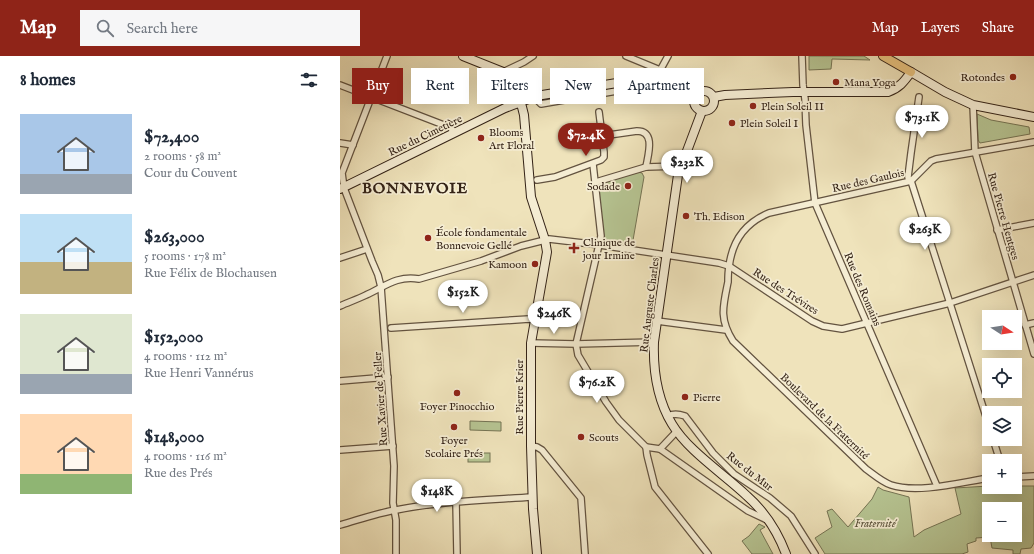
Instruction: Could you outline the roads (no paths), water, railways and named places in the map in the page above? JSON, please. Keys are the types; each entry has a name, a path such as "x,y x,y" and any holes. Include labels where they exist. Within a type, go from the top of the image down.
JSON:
{"main road":[{"path":"463,56 493,68"},
{"path":"883,56 945,92 973,105 1034,117"},
{"path":"714,97 725,94 888,92 901,86 910,72"},
{"name":"Rue du Cimetière","path":"542,95 614,83"},
{"path":"694,104 698,110 702,111 707,111 712,108 714,97 707,90 704,90"},
{"name":"Rue du Cimetière","path":"342,189 455,132 515,104"},
{"name":"Rue Pierre Krier","path":"521,104 524,115 531,197 548,252 531,343 532,497 537,554"},
{"name":"Rue Auguste Charles","path":"702,111 678,175 654,342 654,364 657,386 668,416 677,431 706,462 755,504 768,520 786,554"}],"street":[{"path":"383,68 387,56"},
{"path":"511,68 533,56"},
{"path":"626,56 655,68"},
{"path":"661,68 668,56"},
{"name":"Rue des Romains","path":"802,56 806,125 815,203 937,486"},
{"path":"340,85 352,90"},
{"path":"919,97 908,177 983,406"},
{"path":"342,189 342,173 369,104"},
{"path":"390,104 449,127 455,132"},
{"name":"Rue Pierre Hentges","path":"973,105 975,152 1034,354"},
{"path":"537,180 555,177 593,164 604,157 599,112"},
{"path":"602,136 637,131 642,131 647,134 650,144 646,167"},
{"name":"Rue des Gaulois","path":"729,266 737,240 747,226 758,218 769,213 910,181 931,161 936,159 1034,142"},
{"path":"340,143 353,145"},
{"path":"593,164 601,236 576,344 578,355 606,402 619,420 630,433 646,447 660,449 748,511 768,520"},
{"path":"596,182 646,167 681,166"},
{"name":"Rue Xavier de Feller","path":"342,189 378,275 381,287 393,446 393,503 396,554"},
{"path":"997,230 1034,223"},
{"name":"Rue des Trévires","path":"340,306 389,282 408,277 418,279 481,261 521,246 555,238 720,263 729,266 812,321 823,326 842,329 950,303 1034,275"},
{"path":"340,258 367,249"},
{"path":"657,321 726,330 723,306 729,266"},
{"path":"391,328 529,319 535,320"},
{"path":"1025,325 1034,322"},
{"name":"Boulevard de la Fraternité","path":"726,330 733,341 866,469 880,479 891,485 910,488 937,486 982,479"},
{"path":"531,343 576,344 654,342"},
{"path":"340,381 388,377"},
{"name":"Rue du Mur","path":"668,416 672,414 680,414 685,416 713,453 734,474 770,498 791,516 815,554"},
{"path":"660,449 677,431"},
{"path":"340,450 393,446"},
{"path":"531,446 542,450 581,498 585,554"},
{"path":"646,447 655,487 708,554"},
{"path":"1022,477 1034,476"},
{"path":"340,525 394,510 456,502 532,497"},
{"path":"456,502 458,554"}],"place":[{"name":"Rotondes","path":"1013,77"},
{"name":"Mana Yoga","path":"836,82"},
{"name":"Plein Soleil II","path":"753,106"},
{"name":"Plein Soleil I","path":"732,123"},
{"name":"Blooms Art Floral","path":"481,138"},
{"name":"Sodade","path":"628,186"},
{"name":"Th. Edison","path":"686,216"},
{"name":"École fondamentale Bonnevoie Gellé","path":"428,238"},
{"name":"Clinique de jour Irmine","path":"574,248"},
{"name":"Kamoon","path":"535,264"},
{"name":"Foyer Pinocchio","path":"457,393"},
{"name":"Pierre","path":"685,397"},
{"name":"Foyer Scolaire Prés","path":"454,427"},
{"name":"Scouts","path":"581,437"}],"district":[{"name":"BONNEVOIE","path":"415,188"}],"park label":[{"name":"Fraternité","path":"875,523"}]}
